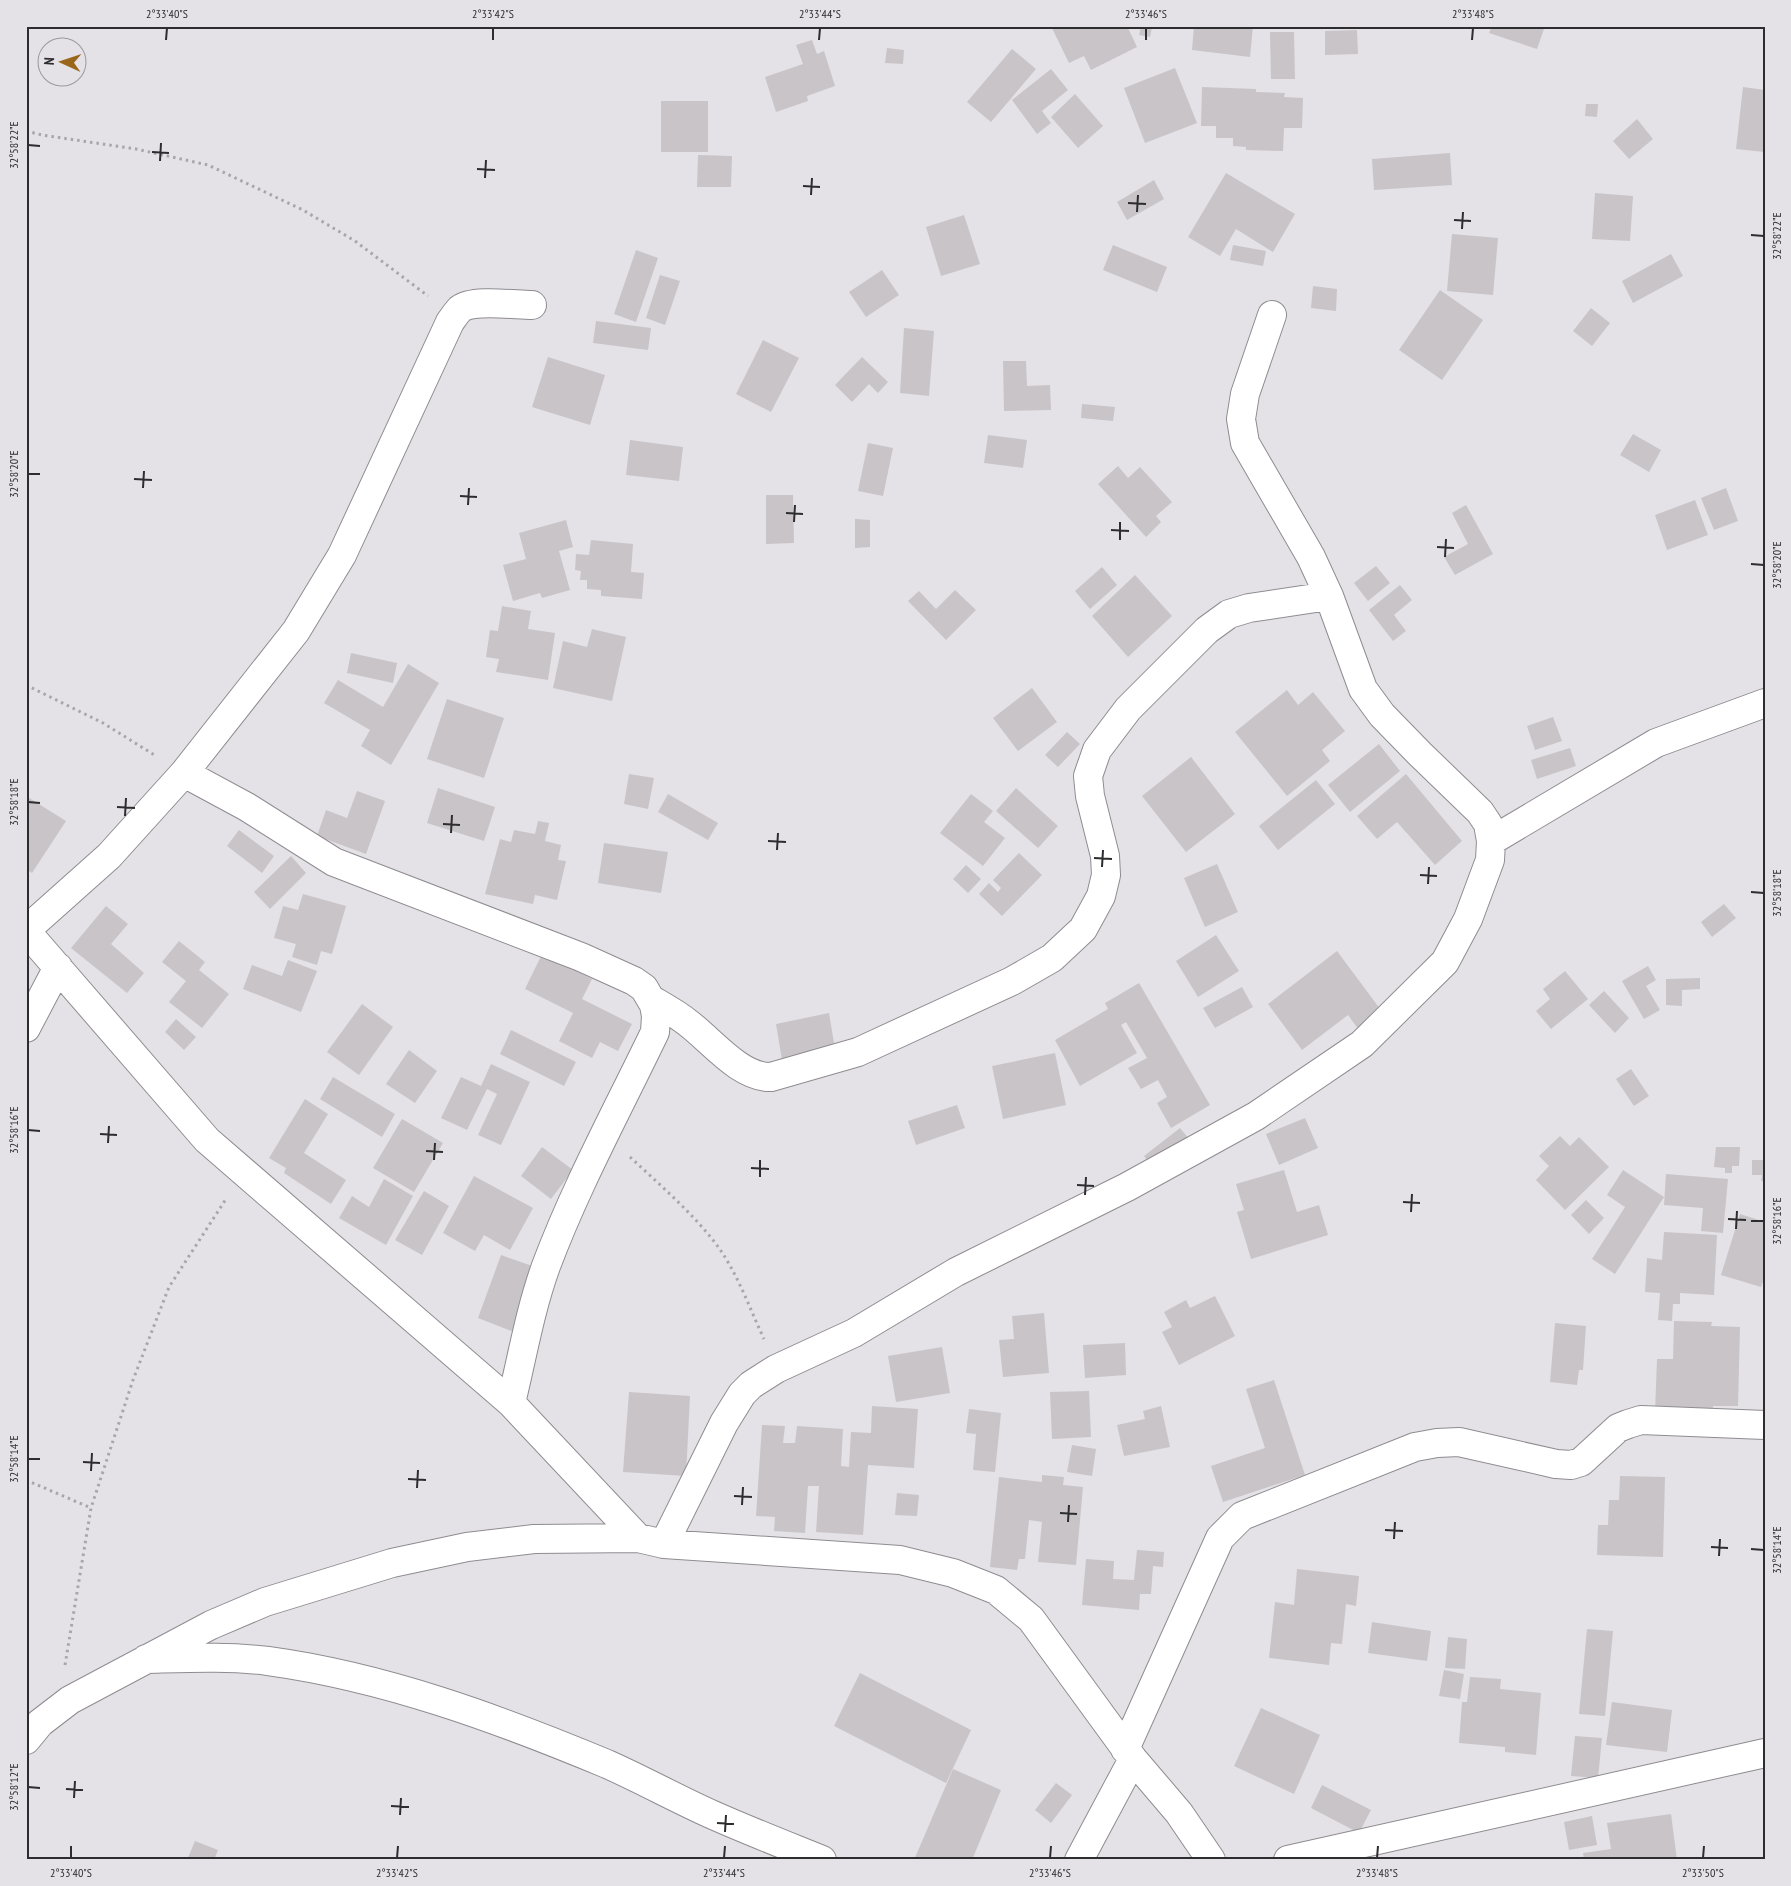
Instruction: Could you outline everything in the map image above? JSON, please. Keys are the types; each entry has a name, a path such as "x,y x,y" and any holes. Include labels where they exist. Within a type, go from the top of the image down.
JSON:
{"street":[{"path":"532,305 472,304 464,307 450,322 342,555 296,631 184,773 109,856 26,931 207,1140 511,1403 651,1541"},
{"path":"651,1541 742,1394 752,1385 776,1369 854,1333 956,1272 1136,1183 1256,1116 1362,1044 1445,962 1468,919 1490,860 1491,841 1488,824 1480,812 1388,722 1363,689 1329,596 1311,557 1245,443 1241,419 1245,394 1272,315"},
{"path":"652,1000 688,1022 737,1064 754,1074 770,1077 858,1052 1012,981 1052,958 1083,929 1101,896 1106,875 1105,856 1090,796 1088,776 1097,750 1123,716 1221,618 1236,611 1249,608 1329,596"},
{"path":"1491,841 1656,744 1765,703"},
{"path":"184,773 247,807 334,862 581,957 634,981 644,988 652,1000 656,1011 655,1032 577,1192 546,1268 529,1325 511,1403"},
{"path":"26,1028 58,967"},
{"path":"1079,1860 1129,1754 1220,1538 1242,1516 1415,1447 1437,1442 1459,1442 1556,1464 1571,1465 1581,1462 1618,1428 1641,1420 1765,1425"},
{"path":"26,1740 40,1723 70,1700 211,1625 265,1602 392,1563 467,1546 525,1540 651,1541 900,1560 953,1573 996,1590 1031,1619 1129,1754 1179,1813 1211,1860"},
{"path":"146,1659 218,1658 267,1661 331,1673 420,1695 525,1732 609,1765 712,1815 822,1860"},
{"path":"1288,1860 1765,1753"}],"path":[{"path":"26,131 136,149 208,165 312,216 355,241 385,266 456,315"},
{"path":"26,685 103,723 184,773"},
{"path":"606,1134 699,1224 720,1250 760,1330 776,1369"},
{"path":"56,1711 92,1508 133,1380 170,1287 244,1171"},
{"path":"26,1480 92,1508"}],"building":[{"path":"1051,26 1132,26 1128,28 1137,47 1091,70 1084,56 1069,63"},
{"path":"1141,26 1152,27 1150,37 1139,35"},
{"path":"1194,26 1253,26 1250,57 1192,50"},
{"path":"1492,26 1545,26 1537,49 1489,33"},
{"path":"1357,30 1358,54 1325,55 1325,31"},
{"path":"1270,32 1294,32 1295,79 1271,79"},
{"path":"812,40 817,54 824,51 835,86 807,96 808,101 776,112 765,77 803,64 796,45"},
{"path":"887,48 904,50 903,64 885,63"},
{"path":"1012,49 1036,69 991,122 967,102"},
{"path":"1175,68 1197,123 1145,143 1124,88"},
{"path":"1051,69 1068,90 1042,111 1051,123 1037,134 1012,100"},
{"path":"1202,87 1256,89 1256,92 1285,93 1284,97 1303,98 1302,128 1284,128 1283,151 1246,150 1246,147 1233,146 1233,138 1216,138 1216,126 1201,126"},
{"path":"1743,87 1765,90 1765,152 1736,149"},
{"path":"1075,94 1103,126 1078,148 1051,117"},
{"path":"661,101 708,101 708,152 661,152"},
{"path":"1586,104 1598,104 1597,117 1585,116"},
{"path":"1637,119 1653,139 1629,159 1613,141"},
{"path":"1450,153 1452,185 1374,190 1372,159"},
{"path":"698,155 732,156 731,187 697,187"},
{"path":"1226,173 1295,214 1273,252 1236,229 1220,256 1188,237"},
{"path":"1154,180 1164,199 1127,220 1117,202"},
{"path":"1595,193 1633,196 1630,241 1592,239"},
{"path":"964,215 980,264 941,276 926,227"},
{"path":"1452,234 1498,238 1493,295 1447,291"},
{"path":"1113,245 1167,267 1157,292 1103,270"},
{"path":"1233,245 1266,251 1263,266 1230,260"},
{"path":"636,250 658,258 636,322 614,314"},
{"path":"1671,254 1683,276 1633,303 1622,281"},
{"path":"882,270 899,295 866,317 849,292"},
{"path":"660,275 680,281 665,325 646,318"},
{"path":"1313,286 1337,289 1336,311 1311,308"},
{"path":"1440,290 1483,320 1442,380 1399,350"},
{"path":"1591,308 1610,323 1592,346 1573,331"},
{"path":"596,321 651,328 648,350 593,343"},
{"path":"904,328 934,331 929,396 900,393"},
{"path":"763,340 799,358 771,412 736,394"},
{"path":"548,357 605,375 590,425 532,407"},
{"path":"862,357 888,382 878,393 869,384 852,402 835,385"},
{"path":"1003,361 1026,361 1027,386 1050,385 1051,410 1004,411"},
{"path":"1082,404 1115,407 1113,421 1081,418"},
{"path":"1633,434 1661,450 1649,472 1620,455"},
{"path":"988,435 1027,440 1023,468 984,463"},
{"path":"630,440 683,447 679,481 626,475"},
{"path":"868,443 893,448 883,496 858,491"},
{"path":"1118,466 1128,478 1140,467 1172,502 1156,516 1161,522 1146,537 1098,484"},
{"path":"1726,488 1738,521 1714,530 1701,498"},
{"path":"766,495 793,495 794,543 766,544"},
{"path":"1695,500 1708,535 1667,550 1655,515"},
{"path":"1466,505 1493,554 1455,575 1444,557 1468,544 1452,513"},
{"path":"855,519 870,520 870,547 855,548"},
{"path":"566,520 573,547 559,551 570,590 542,598 540,593 513,601 503,565 526,559 519,533"},
{"path":"591,540 633,544 631,572 644,573 642,599 601,596 601,590 587,589 587,580 580,580 581,571 575,570 576,554 589,555"},
{"path":"1376,566 1390,583 1368,601 1354,583"},
{"path":"1102,567 1117,585 1090,609 1075,591"},
{"path":"1135,575 1172,616 1128,657 1092,616"},
{"path":"1400,585 1412,600 1394,615 1406,631 1393,641 1369,610"},
{"path":"955,590 976,610 946,640 908,601 919,591 936,609"},
{"path":"502,606 531,611 528,629 555,633 548,680 496,672 499,659 486,657 490,630 498,631"},
{"path":"592,629 626,637 612,701 553,688 563,641 587,647"},
{"path":"351,653 397,663 393,683 347,673"},
{"path":"408,664 439,683 391,765 361,746 370,730 324,703 338,680 383,707"},
{"path":"1032,688 1057,722 1018,751 993,718"},
{"path":"1287,690 1298,705 1313,692 1345,731 1322,750 1330,761 1287,796 1235,732"},
{"path":"447,699 504,718 484,778 427,759"},
{"path":"1553,717 1562,741 1535,750 1527,726"},
{"path":"1067,732 1080,744 1058,767 1045,755"},
{"path":"1379,744 1400,771 1350,812 1328,785"},
{"path":"1570,748 1576,766 1537,779 1531,760"},
{"path":"1191,757 1235,814 1186,852 1142,796"},
{"path":"629,774 654,778 648,809 624,804"},
{"path":"1406,774 1462,841 1435,865 1397,822 1377,839 1357,816"},
{"path":"1316,780 1335,804 1278,850 1259,826"},
{"path":"438,788 495,807 484,841 427,823"},
{"path":"1016,788 1058,826 1038,848 996,811"},
{"path":"357,791 385,801 366,854 317,836 326,810 347,818"},
{"path":"668,794 718,823 708,840 658,812"},
{"path":"971,794 993,811 984,822 1005,838 983,866 940,833"},
{"path":"26,796 66,821 32,873 26,869"},
{"path":"538,821 549,823 545,841 561,845 558,860 566,861 557,900 535,895 533,904 485,894 500,839 511,842 514,830 535,834"},
{"path":"239,830 274,856 262,873 227,846"},
{"path":"604,843 668,852 661,893 598,883"},
{"path":"1019,853 1042,875 1002,916 979,894 989,883 998,892 1001,888 993,880"},
{"path":"291,856 306,873 270,909 254,892"},
{"path":"1217,864 1238,912 1205,927 1184,878"},
{"path":"966,865 981,879 968,893 953,879"},
{"path":"303,894 346,906 332,954 321,951 317,965 292,957 296,944 274,938 283,906 298,910"},
{"path":"1724,904 1736,918 1712,937 1701,922"},
{"path":"106,906 128,924 111,944 144,973 127,993 71,948"},
{"path":"1216,935 1239,971 1198,997 1176,961"},
{"path":"179,941 205,962 199,970 229,994 202,1028 169,1002 186,981 162,962"},
{"path":"1337,951 1386,1017 1362,1034 1348,1015 1302,1050 1268,1004"},
{"path":"542,954 592,979 582,999 632,1024 618,1051 600,1042 592,1058 559,1041 573,1013 525,989"},
{"path":"288,960 317,971 301,1012 243,989 252,965 282,976"},
{"path":"1648,966 1656,980 1646,986 1660,1010 1644,1019 1622,981"},
{"path":"1565,971 1588,999 1551,1029 1536,1011 1550,999 1543,989"},
{"path":"1700,978 1700,989 1682,990 1682,1006 1666,1005 1666,979"},
{"path":"1139,983 1210,1105 1171,1128 1157,1103 1167,1097 1158,1080 1141,1089 1128,1068 1147,1058 1126,1022 1121,1025 1137,1053 1080,1086 1055,1040 1108,1009 1105,1003"},
{"path":"1242,987 1253,1007 1215,1028 1203,1008"},
{"path":"1604,991 1629,1018 1615,1033 1589,1005"},
{"path":"362,1004 393,1027 359,1075 327,1052"},
{"path":"829,1013 836,1055 783,1066 776,1024"},
{"path":"176,1019 196,1037 184,1050 165,1032"},
{"path":"511,1030 576,1062 564,1086 500,1054"},
{"path":"409,1050 437,1071 415,1103 386,1084"},
{"path":"1055,1053 1066,1105 1003,1119 992,1066"},
{"path":"491,1064 530,1082 501,1145 478,1135 497,1094 487,1089 467,1130 441,1118 461,1077 481,1086"},
{"path":"1631,1069 1649,1096 1634,1106 1616,1079"},
{"path":"333,1077 395,1114 382,1137 320,1099"},
{"path":"305,1099 328,1114 304,1153 346,1180 331,1204 284,1173 286,1168 269,1158"},
{"path":"957,1105 965,1128 916,1145 908,1121"},
{"path":"1305,1118 1318,1148 1279,1165 1266,1134"},
{"path":"402,1119 443,1143 414,1192 373,1168"},
{"path":"1180,1128 1189,1139 1153,1168 1144,1156"},
{"path":"1560,1136 1570,1146 1579,1137 1609,1167 1565,1210 1536,1180 1549,1166 1539,1156"},
{"path":"542,1147 573,1170 551,1199 521,1176"},
{"path":"1716,1147 1740,1147 1739,1166 1732,1166 1732,1173 1725,1173 1725,1168 1714,1167"},
{"path":"1752,1160 1764,1160 1765,1181 1761,1181 1762,1175 1752,1175"},
{"path":"1284,1170 1297,1212 1319,1205 1328,1235 1251,1259 1237,1212 1244,1210 1236,1184"},
{"path":"1623,1170 1664,1197 1615,1274 1592,1259 1625,1207 1607,1195"},
{"path":"1666,1174 1728,1179 1723,1233 1701,1231 1703,1208 1664,1205"},
{"path":"474,1176 533,1208 510,1250 484,1235 475,1251 443,1233"},
{"path":"384,1179 413,1196 386,1245 339,1218 352,1196 369,1207"},
{"path":"424,1191 449,1206 422,1255 395,1240"},
{"path":"1586,1200 1604,1218 1589,1234 1571,1215"},
{"path":"1740,1214 1765,1222 1765,1276 1761,1287 1721,1275"},
{"path":"1664,1232 1717,1235 1714,1295 1680,1293 1680,1304 1673,1304 1672,1321 1658,1320 1660,1293 1645,1292 1647,1258 1662,1260"},
{"path":"501,1255 538,1268 514,1332 478,1318"},
{"path":"1215,1296 1235,1336 1179,1365 1162,1332 1172,1327 1164,1312 1186,1300 1190,1308"},
{"path":"1044,1313 1049,1373 1003,1377 999,1340 1014,1339 1012,1316"},
{"path":"1674,1321 1712,1322 1711,1326 1740,1327 1738,1406 1713,1406 1713,1415 1655,1413 1657,1359 1673,1359"},
{"path":"1555,1323 1586,1326 1583,1370 1579,1370 1577,1385 1550,1382"},
{"path":"1125,1343 1126,1375 1085,1378 1083,1345"},
{"path":"942,1347 950,1393 896,1402 888,1356"},
{"path":"1274,1380 1305,1475 1223,1502 1211,1466 1265,1448 1246,1389"},
{"path":"1089,1391 1091,1437 1052,1439 1050,1392"},
{"path":"629,1392 690,1396 686,1476 623,1472"},
{"path":"872,1406 918,1409 914,1468 868,1465 863,1535 816,1532 819,1486 808,1486 805,1533 774,1531 775,1517 756,1516 762,1425 785,1426 783,1443 795,1443 797,1426 843,1429 841,1466 849,1467 851,1432 871,1433"},
{"path":"1161,1406 1170,1447 1124,1456 1117,1425 1145,1419 1143,1411"},
{"path":"969,1409 1001,1413 995,1472 973,1470 976,1434 966,1433"},
{"path":"1072,1445 1096,1449 1092,1476 1067,1472"},
{"path":"1042,1475 1064,1477 1063,1485 1083,1487 1076,1565 1038,1562 1042,1522 1029,1520 1025,1559 1019,1559 1017,1570 990,1567 999,1477 1042,1482"},
{"path":"1620,1476 1665,1477 1663,1557 1597,1555 1598,1525 1608,1525 1609,1500 1619,1500"},
{"path":"897,1493 919,1495 917,1516 895,1515"},
{"path":"1137,1550 1164,1552 1163,1567 1153,1566 1151,1594 1140,1594 1139,1610 1082,1605 1086,1559 1114,1561 1113,1579 1134,1580"},
{"path":"1297,1569 1359,1576 1356,1606 1346,1604 1342,1644 1331,1643 1329,1665 1269,1658 1275,1602 1294,1605"},
{"path":"1372,1622 1431,1631 1427,1661 1368,1653"},
{"path":"1587,1629 1613,1631 1605,1716 1579,1714"},
{"path":"1448,1637 1467,1639 1465,1669 1445,1668"},
{"path":"1444,1670 1464,1674 1460,1699 1439,1696"},
{"path":"860,1673 971,1730 946,1783 834,1726"},
{"path":"1470,1677 1501,1679 1500,1689 1541,1693 1536,1755 1505,1752 1505,1747 1459,1743 1462,1702 1467,1702"},
{"path":"1612,1702 1672,1710 1667,1752 1606,1745"},
{"path":"1261,1708 1320,1735 1294,1794 1234,1766"},
{"path":"1575,1736 1602,1738 1598,1778 1571,1776"},
{"path":"953,1769 1001,1790 972,1860 914,1860"},
{"path":"1056,1783 1072,1795 1051,1823 1035,1810"},
{"path":"1322,1785 1371,1810 1359,1833 1311,1808"},
{"path":"1671,1814 1677,1860 1584,1860 1583,1853 1611,1849 1607,1823"},
{"path":"1592,1816 1597,1845 1569,1850 1564,1822"},
{"path":"195,1841 218,1850 214,1860 187,1860"}]}
